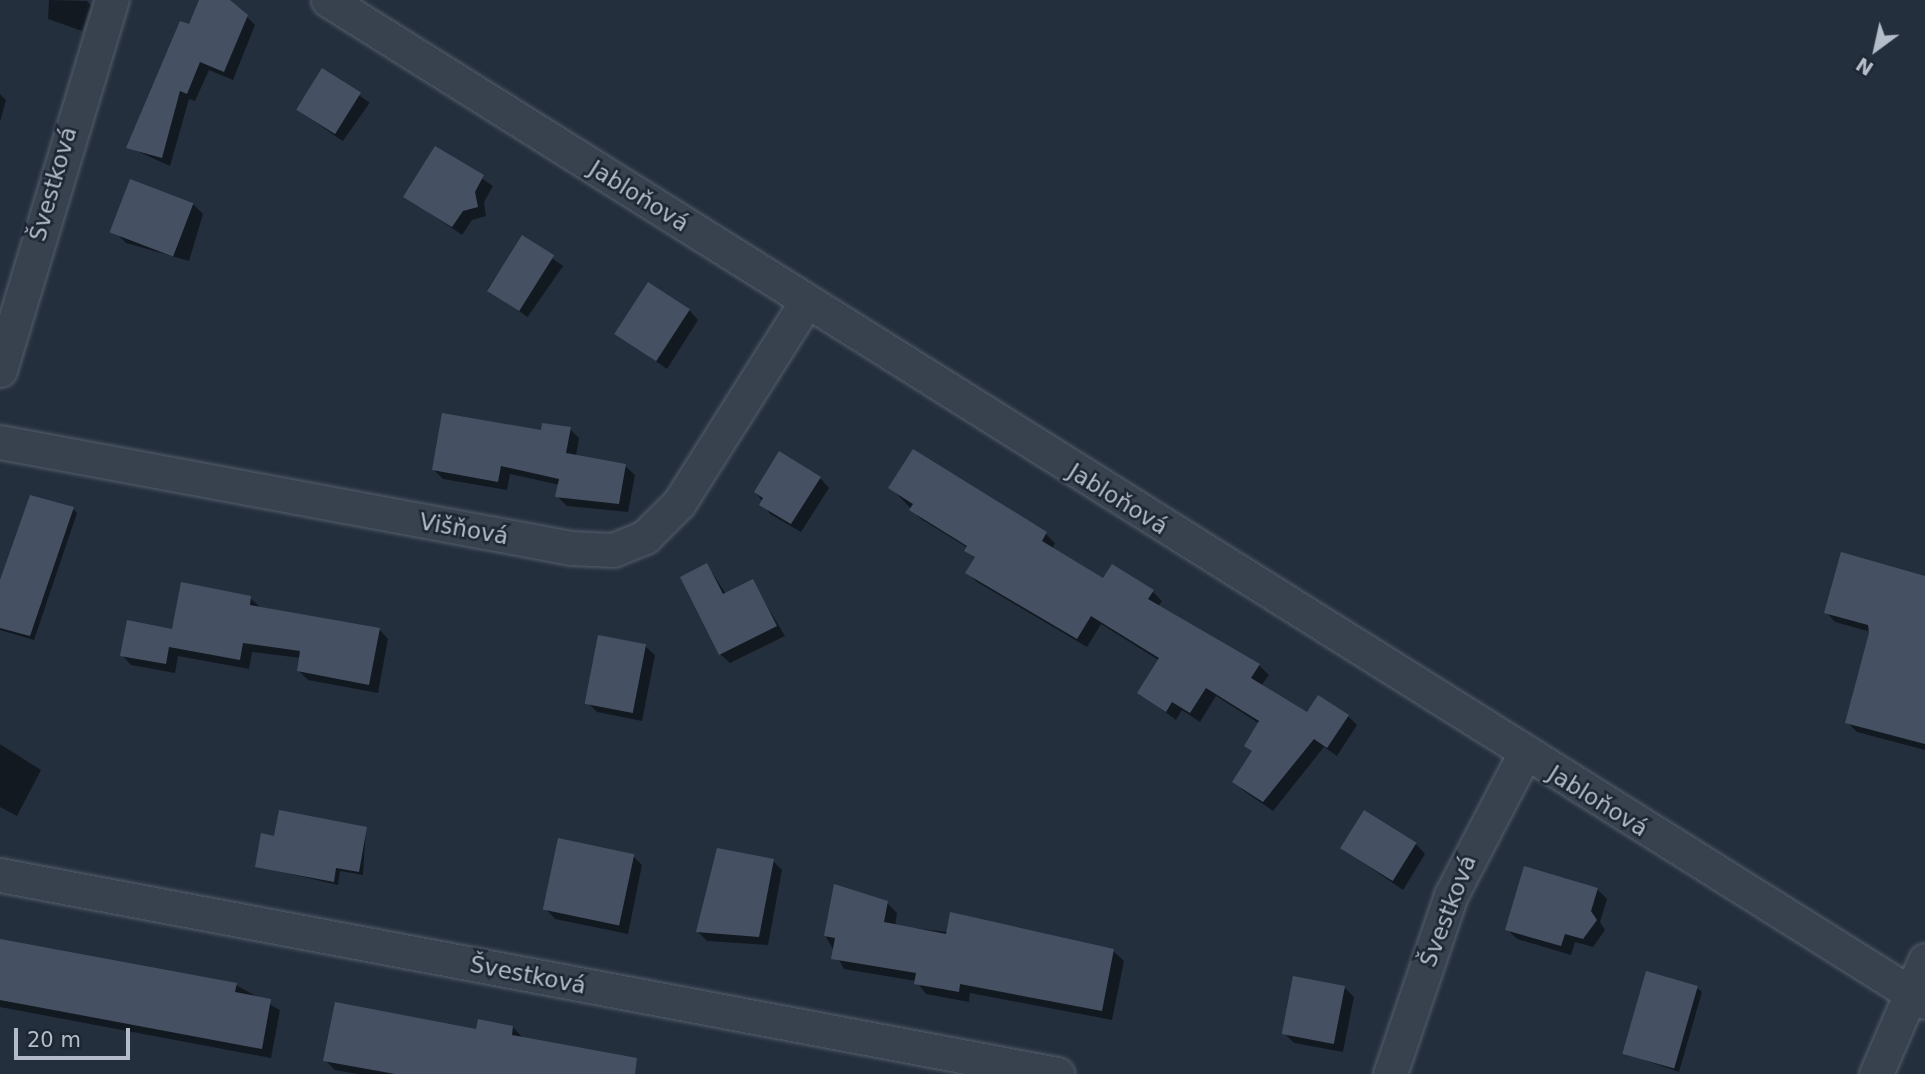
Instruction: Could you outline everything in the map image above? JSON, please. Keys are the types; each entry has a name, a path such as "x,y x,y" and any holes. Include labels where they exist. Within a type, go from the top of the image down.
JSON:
{"street":[{"name":"Švestková","path":"0,370 112,0"},
{"name":"Jabloňová","path":"328,0 1524,755 1918,997"},
{"name":"Višňová","path":"0,442 571,548 613,550 645,537 679,503 806,302"},
{"name":"Švestková","path":"1390,1074 1457,882 1524,755"},
{"name":"Švestková","path":"0,875 1057,1074"},
{"path":"1876,1074 1918,997 1925,960"}],"building":[{"path":"199,0 230,0 248,15 224,72 200,62 187,94 180,91 162,158 126,148 180,21 189,24"},
{"path":"322,68 361,92 335,134 296,110"},
{"path":"435,146 484,175 475,192 478,207 463,211 452,227 403,197"},
{"path":"130,179 193,203 173,257 110,232"},
{"path":"522,235 554,255 519,311 487,291"},
{"path":"648,282 690,309 656,361 614,334"},
{"path":"442,413 541,430 542,423 571,427 566,453 626,464 619,504 555,497 559,479 501,466 498,482 432,470"},
{"path":"913,449 1047,532 1042,541 1103,578 1112,564 1154,590 1148,599 1260,664 1251,678 1307,712 1318,695 1349,715 1327,748 1314,739 1263,802 1232,782 1252,751 1244,746 1259,721 1206,688 1190,713 1172,702 1166,712 1137,693 1159,658 1091,616 1077,639 965,573 975,557 964,551 967,546 909,510 913,504 888,488"},
{"path":"779,451 821,477 791,524 759,505 763,498 754,492"},
{"path":"30,495 74,507 30,636 0,628 0,580"},
{"path":"1841,552 1925,576 1925,744 1845,723 1869,633 1868,625 1824,613"},
{"path":"707,563 723,594 753,579 777,626 719,655 680,577"},
{"path":"181,582 251,596 250,605 380,628 369,685 297,671 300,651 243,643 240,660 169,647 166,664 120,656 127,620 172,629"},
{"path":"598,635 646,644 633,713 585,704"},
{"path":"279,810 367,827 359,872 336,868 334,882 255,867 261,833 274,836"},
{"path":"1364,810 1417,843 1393,881 1340,848"},
{"path":"558,838 634,854 619,926 543,909"},
{"path":"717,848 774,859 759,937 696,932"},
{"path":"1524,866 1598,888 1591,911 1597,920 1583,939 1565,934 1561,946 1505,930"},
{"path":"834,884 888,901 884,922 946,934 950,912 1114,949 1102,1011 960,984 959,992 914,984 916,973 831,959 835,938 824,936"},
{"path":"0,939 237,983 235,992 271,999 262,1049 0,1000"},
{"path":"1646,971 1698,986 1674,1069 1622,1054"},
{"path":"1293,976 1345,986 1334,1044 1282,1034"},
{"path":"335,1002 476,1029 478,1019 513,1026 512,1035 637,1058 635,1074 395,1074 323,1061"}]}
